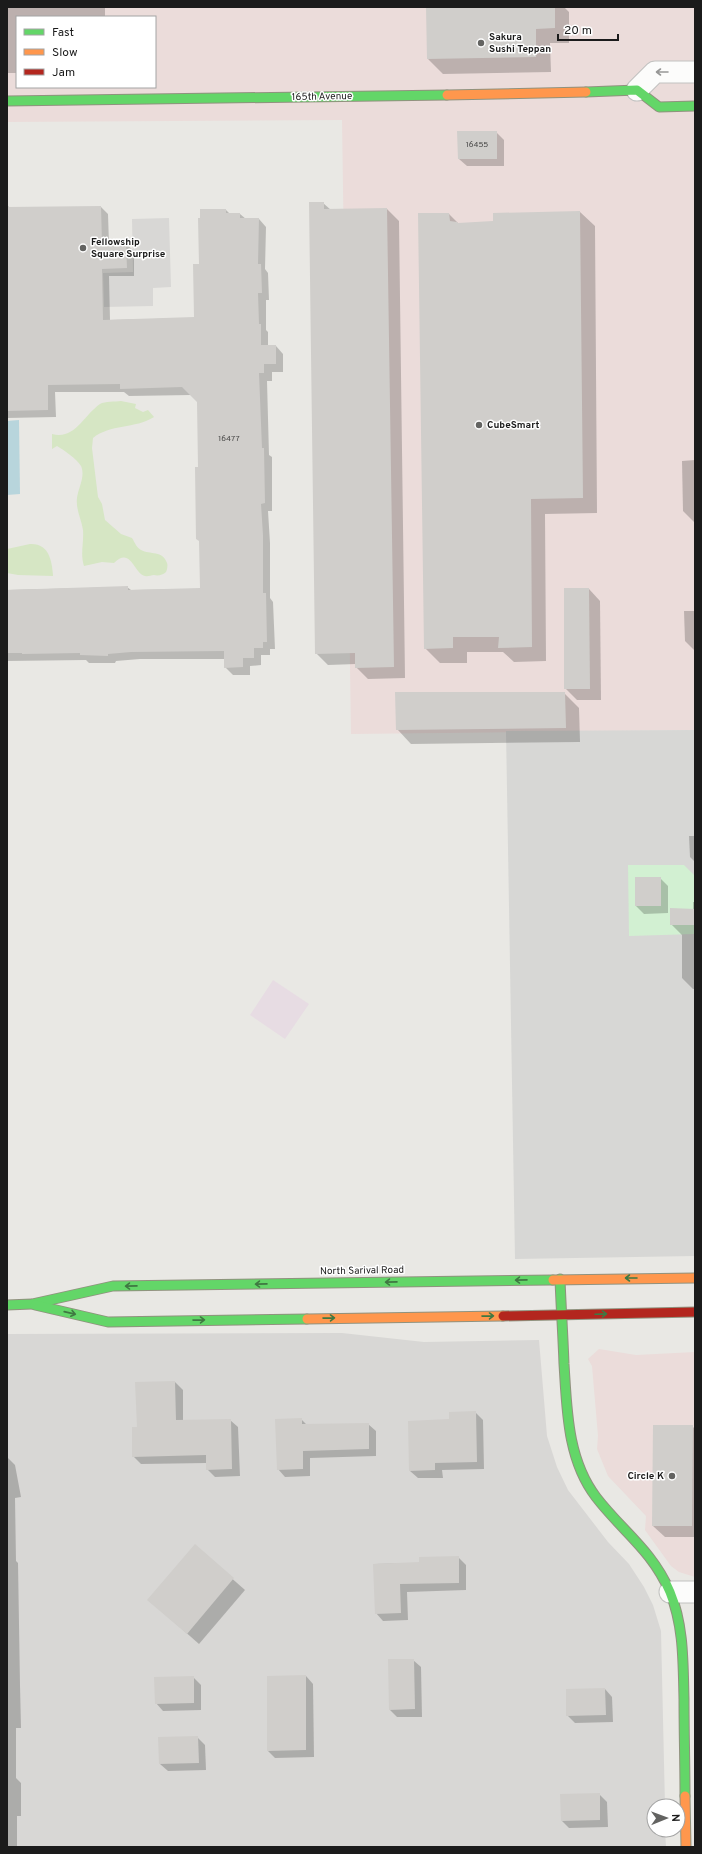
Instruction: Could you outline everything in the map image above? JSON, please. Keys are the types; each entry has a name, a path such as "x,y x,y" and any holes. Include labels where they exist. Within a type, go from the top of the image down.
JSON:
{"main road":[{"name":"165th Avenue","path":"7,101 539,94 637,90"},
{"path":"637,90 659,107 695,106"},
{"name":"North Sarival Road","path":"7,1305 32,1304 71,1294 113,1286 695,1278"},
{"path":"560,1279 569,1430 574,1453 583,1476 596,1497 642,1546 656,1566 670,1592 680,1625 683,1643 686,1847"},
{"name":"North Sarival Road","path":"32,1304 108,1322 695,1312"}],"street":[{"path":"637,90 655,72 695,72"},
{"path":"670,1592 695,1592"}],"shaded area":[{"path":"7,7 695,7 695,730 351,734 342,120 7,122"},
{"path":"169,218 171,287 153,288 153,306 104,307 103,273 133,272 132,219"},
{"path":"695,730 695,1256 515,1259 506,731"},
{"path":"273,980 309,1004 285,1039 250,1015"},
{"path":"342,1333 424,1342 539,1340 547,1436 557,1467 568,1490 608,1542 629,1564 644,1587 653,1605 661,1631 665,1798 646,1798 646,1838 665,1838 666,1847 7,1847 7,1334"},
{"path":"599,1349 636,1355 695,1352 695,1577 679,1572 671,1566 645,1530 646,1516 608,1476 597,1449 598,1436 592,1366 588,1359"}],"green space":[{"path":"121,401 136,404 135,408 143,412 148,410 154,417 147,421 107,430 93,438 92,448 98,497 102,504 105,520 121,534 132,538 140,549 163,556 167,564 167,570 165,573 160,575 146,576 141,574 132,562 124,558 114,563 102,562 84,566 82,557 83,530 77,503 82,469 76,460 57,446 52,449 52,434 67,434 78,426 100,404"},
{"path":"30,544 41,546 48,554 52,565 53,576 18,575 7,573 7,549"},
{"path":"628,865 684,865 695,876 695,934 629,936"}],"water":[{"path":"19,420 20,494 7,495 7,421"}],"building":[{"name":"Sakura Sushi Teppan","path":"426,7 555,7 555,28 536,29 536,57 427,59"},
{"path":"457,131 497,131 497,159 458,159"},
{"path":"309,202 324,202 324,209 387,208 394,667 355,668 355,653 315,654"},
{"path":"101,206 102,243 126,243 127,268 102,269 103,320 194,317 193,264 199,264 198,218 200,218 200,209 226,209 226,213 240,213 240,218 259,218 258,264 261,264 262,293 258,293 259,324 261,324 261,345 276,345 276,364 264,364 264,373 259,373 262,448 264,448 265,503 261,504 263,535 263,593 266,593 267,642 263,642 263,648 254,648 254,658 243,658 243,667 224,668 224,651 131,652 108,654 108,656 80,655 80,653 7,653 7,590 128,586 128,590 200,588 199,541 196,539 195,467 198,467 197,402 182,387 120,389 120,384 48,385 48,410 7,411 7,207"},
{"path":"580,211 583,498 531,499 532,647 498,648 499,637 453,637 453,648 424,649 418,213 449,213 450,221 458,223 493,221 493,213"},
{"path":"564,588 589,588 590,689 564,689"},
{"path":"395,692 565,692 566,728 396,730"},
{"path":"635,877 661,877 661,906 635,906"},
{"path":"670,908 695,909 695,925 670,925"},
{"path":"175,1381 176,1420 231,1419 232,1469 206,1470 206,1455 132,1457 132,1427 137,1427 135,1382"},
{"path":"476,1411 477,1462 435,1463 435,1470 409,1471 408,1421 449,1419 449,1412"},
{"path":"302,1418 302,1424 369,1423 369,1449 303,1451 303,1469 277,1470 275,1419"},
{"name":"Circle K","path":"653,1425 693,1425 692,1526 652,1526"},
{"path":"195,1544 234,1578 187,1634 147,1600"},
{"path":"459,1556 459,1583 400,1584 401,1613 375,1614 373,1564 419,1562 419,1557"},
{"path":"388,1659 414,1659 415,1709 389,1710"},
{"path":"306,1675 306,1750 267,1751 267,1676"},
{"path":"194,1676 194,1703 155,1704 154,1677"},
{"path":"605,1688 606,1715 566,1716 566,1689"},
{"path":"198,1736 199,1763 159,1764 158,1737"},
{"path":"600,1793 600,1820 561,1821 560,1794"}],"traffic: fast":[{"path":"586,92 637,90 659,107 695,106"},
{"path":"7,101 447,95"},
{"path":"560,1279 566,1398 570,1433 579,1467 586,1482 596,1497 646,1552 663,1577 675,1605 683,1658 685,1796"},
{"path":"7,1305 32,1304 113,1286 553,1280"},
{"path":"35,1305 108,1322 307,1319"}],"traffic: slow":[{"path":"447,95 586,92"},
{"path":"553,1280 695,1278"},
{"path":"307,1319 503,1316"},
{"path":"685,1796 686,1847"}],"traffic: jam":[{"path":"503,1316 695,1312"}],"place":[{"name":"Sakura Sushi Teppan","path":"481,43"},
{"name":"Fellowship Square Surprise","path":"83,248"},
{"name":"CubeSmart","path":"479,425"},
{"name":"Circle K","path":"672,1476"}]}
